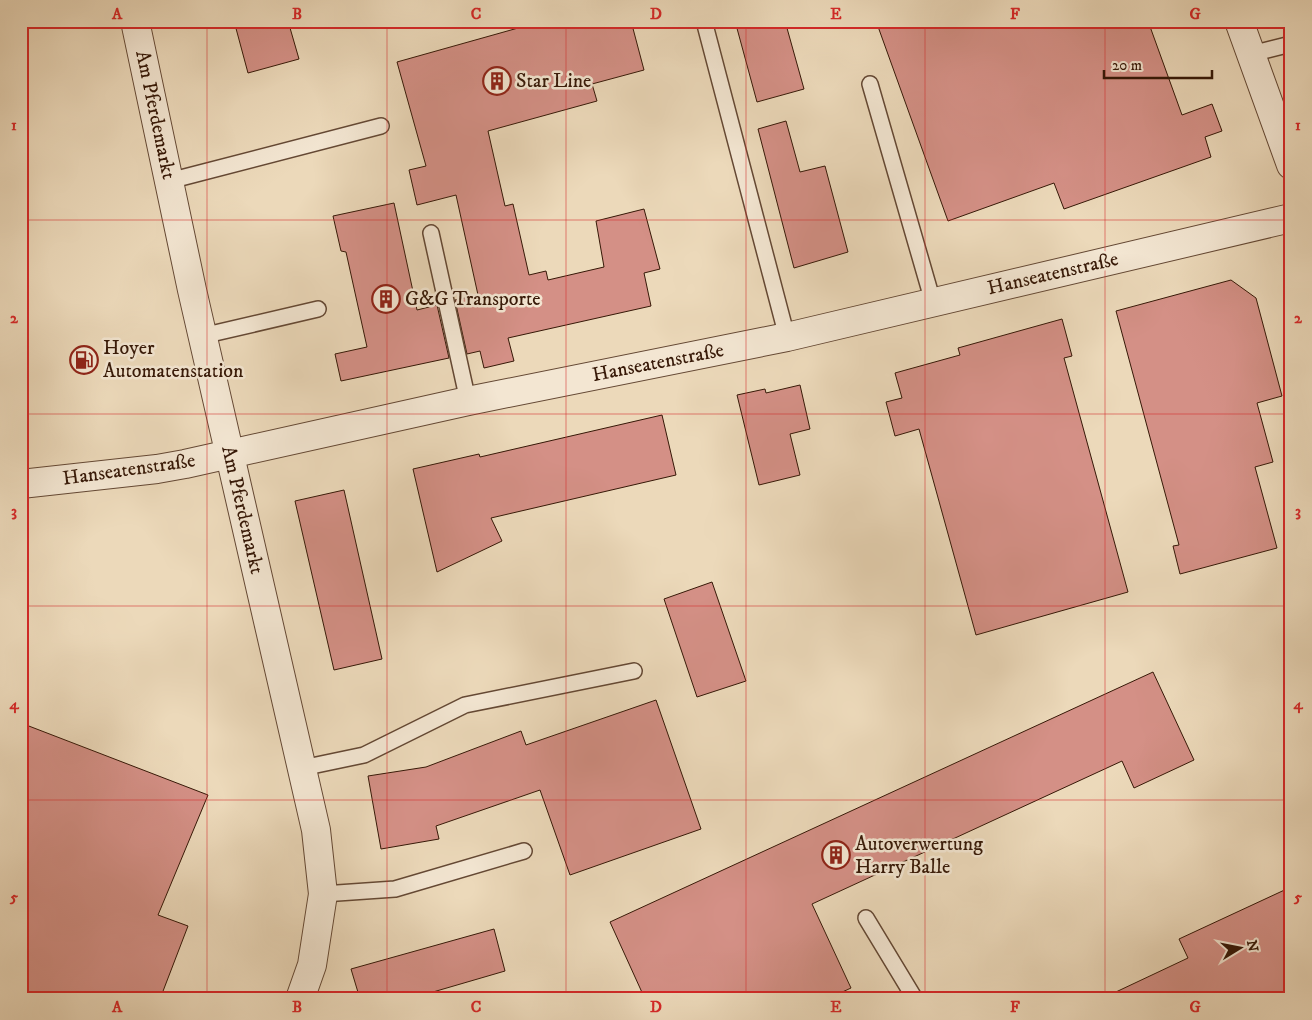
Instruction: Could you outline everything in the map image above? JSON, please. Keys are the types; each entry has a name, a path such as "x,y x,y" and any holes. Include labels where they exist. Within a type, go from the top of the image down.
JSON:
{"street":[{"name":"Am Pferdemarkt","path":"135,21 202,336 316,830 323,894 312,965 300,999"},
{"path":"1239,21 1291,166"},
{"name":"Hanseatenstraße","path":"21,484 157,469 230,455 468,401 787,337 1291,218"}],"lane":[{"path":"704,21 787,337"},
{"path":"1251,54 1291,44"},
{"path":"870,84 933,302"},
{"path":"168,181 382,126"},
{"path":"431,233 468,401"},
{"path":"202,336 318,310"},
{"path":"302,768 364,756 465,704 634,671"},
{"path":"323,894 395,889 524,851"},
{"path":"866,918 915,999"}],"building":[{"path":"234,21 288,21 299,59 248,73"},
{"path":"543,21 631,21 644,70 592,84 597,101 488,131 505,206 513,204 529,275 546,271 548,280 604,267 596,221 644,209 660,269 644,273 651,306 508,338 514,361 484,368 480,351 467,354 455,300 478,295 456,195 417,205 409,170 426,166 397,62"},
{"path":"735,21 785,21 804,89 757,102"},
{"path":"876,21 1148,21 1182,115 1212,104 1222,131 1205,137 1211,157 1064,209 1054,183 948,221"},
{"path":"786,121 800,172 825,166 848,252 794,268 758,129"},
{"name":"G&G Transporte","path":"394,203 417,310 437,305 449,358 341,381 335,354 367,347 346,252 341,251 333,216"},
{"path":"1231,280 1256,298 1282,396 1257,403 1273,462 1255,467 1277,548 1180,574 1173,546 1179,545 1116,311"},
{"path":"1062,319 1072,356 1064,358 1128,592 976,635 919,429 895,436 886,402 902,398 895,373 960,355 958,348"},
{"path":"800,385 810,429 790,434 800,475 759,485 737,395 765,389 766,393"},
{"path":"662,415 676,475 491,518 502,541 437,572 413,469 479,454 480,457"},
{"path":"344,490 382,659 334,670 295,501"},
{"path":"712,582 746,681 697,697 664,599"},
{"name":"Autoverwertung Harry Balle","path":"1153,672 1194,760 1134,788 1122,761 812,904 851,988 827,999 645,999 610,922"},
{"path":"656,700 701,829 570,875 540,790 436,826 439,839 381,849 368,776 426,767 521,731 526,745"},
{"path":"21,723 208,795 158,915 188,926 160,999 21,999"},
{"path":"1291,887 1291,999 1101,999 1188,958 1179,939"},
{"path":"494,929 505,971 409,999 360,999 351,969"}],"place":[{"name":"Star Line","path":"497,81"},
{"name":"G&G Transporte","path":"386,299"},
{"name":"Hoyer Automatenstation","path":"84,360"},
{"name":"Autoverwertung Harry Balle","path":"836,855"}]}
